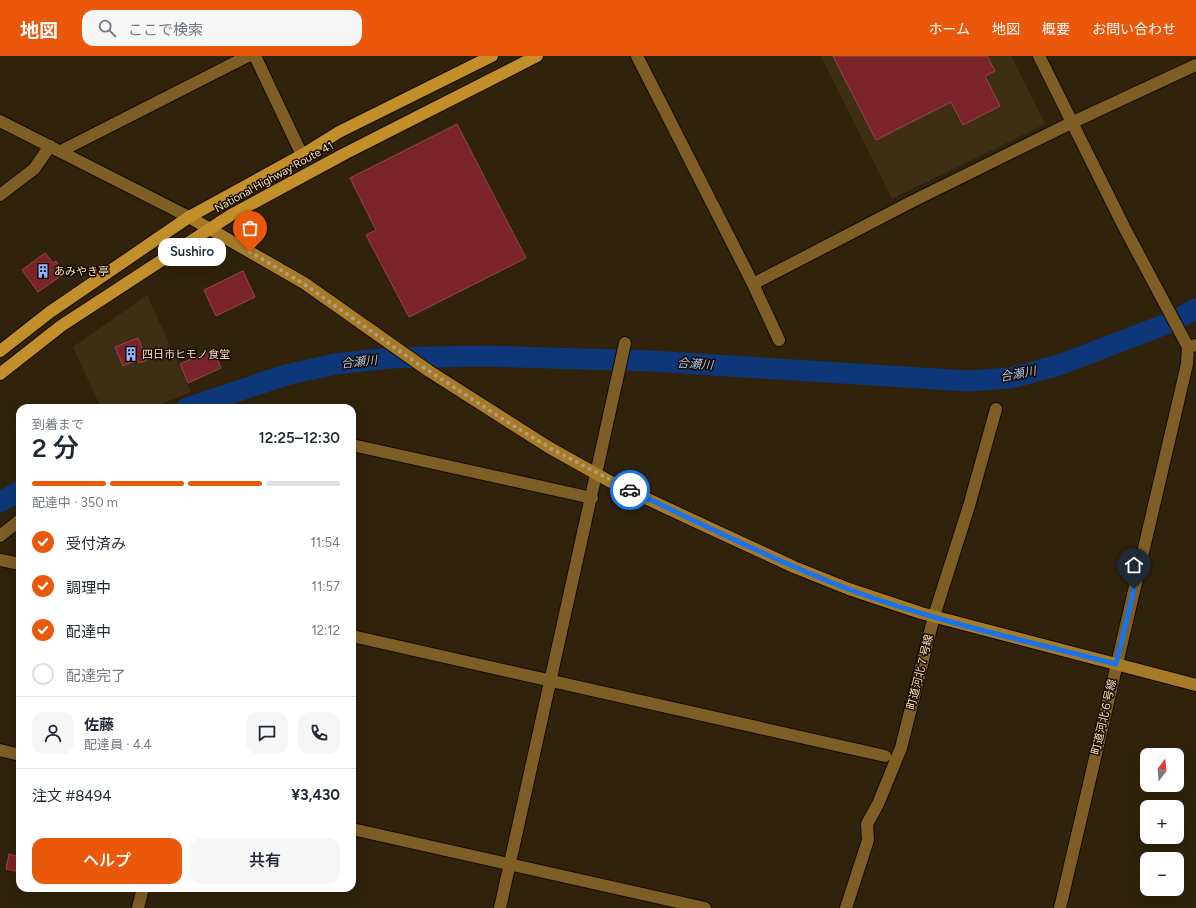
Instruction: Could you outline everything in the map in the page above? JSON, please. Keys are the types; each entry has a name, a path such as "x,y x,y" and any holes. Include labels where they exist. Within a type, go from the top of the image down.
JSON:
{"highway":[{"name":"National Highway Route 41","path":"0,351 50,312 189,217 302,155 339,132 492,56"},
{"name":"National Highway Route 41","path":"3,371 61,326 209,228 346,153 537,56"}],"main road":[{"path":"189,217 304,284 429,371 550,448 597,474 794,567 849,589 934,616 1196,685"}],"street":[{"path":"61,151 248,56"},
{"path":"255,56 302,155"},
{"path":"637,56 753,284 779,340"},
{"path":"1039,56 1071,123 1164,301 1192,346"},
{"path":"753,284 913,201 1071,123 1196,65"},
{"path":"0,121 189,217"},
{"path":"0,195 34,170 50,146"},
{"path":"500,908 592,498 625,342"},
{"name":"町道河北６号線","path":"1060,908 1116,664 1192,346"},
{"name":"町道河北７号線","path":"846,908 868,840 867,824 878,804 899,753 934,616 969,506 996,408"},
{"path":"356,446 592,498"},
{"path":"0,536 16,523"},
{"path":"0,560 16,563"},
{"path":"356,637 885,756"},
{"path":"0,750 16,754"},
{"path":"356,830 705,908"},
{"path":"138,908 142,892"}],"shaded area":[{"path":"821,56 1011,56 1045,124 892,199"},
{"path":"147,295 191,392 162,404 99,404 73,347"}],"building":[{"path":"833,56 987,56 995,71 985,76 1000,106 963,125 951,102 876,140"},
{"path":"457,124 526,258 409,317 366,235 376,230 350,178"},
{"name":"あみやき亭","path":"45,253 53,263 56,261 65,273 38,292 22,270"},
{"path":"243,271 255,297 216,316 204,290"},
{"name":"四日市ヒモノ食堂","path":"138,338 147,360 139,363 137,360 123,366 115,347"},
{"path":"213,349 221,368 188,383 180,364"},
{"path":"9,854 16,856 16,871 6,869"}],"waterway":[{"name":"合瀬川","path":"199,404 286,375 335,364 390,358 482,356 651,361 968,381 1011,378 1059,365 1169,323 1196,309"},
{"name":"合瀬川","path":"0,502 16,493"}],"way so far":[{"path":"250,252 304,284 346,312 418,364 506,421 550,448 610,481 630,490"}],"place":[{"name":"Sushiro","path":"250,252"},
{"name":"あみやき亭","path":"43,271"},
{"name":"四日市ヒモノ食堂","path":"131,354"}],"route":[{"path":"630,490 794,567 849,589 921,613 1116,664 1134,589"}]}
